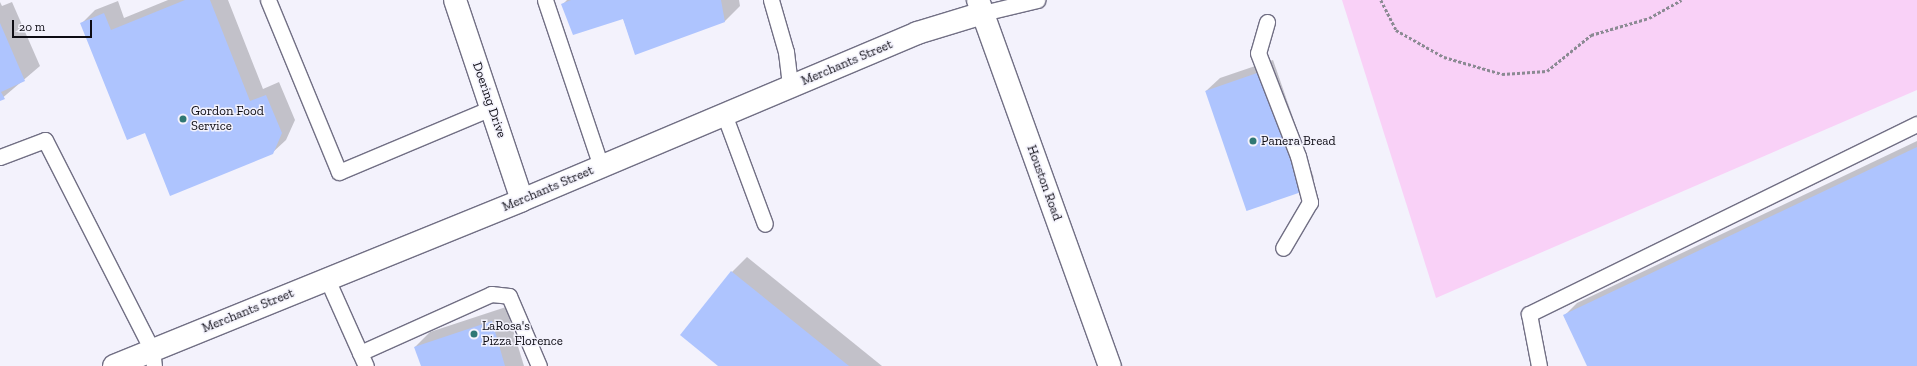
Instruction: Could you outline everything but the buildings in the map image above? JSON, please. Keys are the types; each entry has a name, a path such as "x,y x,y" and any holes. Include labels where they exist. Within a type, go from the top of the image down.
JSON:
{"street":[{"name":"Doering Drive","path":"455,0 522,200"},
{"name":"Merchants Street","path":"114,366 153,358 327,279 522,200 981,7"},
{"name":"Houston Road","path":"981,7 1110,366"}],"lane":[{"path":"268,0 339,172 491,108"},
{"path":"545,0 601,166"},
{"path":"771,0 786,52 790,87"},
{"path":"981,7 1036,0"},
{"path":"1267,22 1258,53 1298,156 1310,202 1283,248"},
{"path":"724,114 765,224"},
{"path":"1539,366 1530,314 1917,124"},
{"path":"0,157 45,140 153,358"},
{"path":"327,279 363,360 491,294 509,296 539,366"}],"path":[{"path":"1381,0 1396,30 1444,57 1502,74 1548,71 1590,35 1649,18 1681,0"}],"shaded area":[{"path":"1342,0 1917,0 1917,90 1436,298"}],"place":[{"name":"Gordon Food Service","path":"183,119"},
{"name":"Panera Bread","path":"1253,141"},
{"name":"LaRosa's Pizza Florence","path":"474,334"}]}
